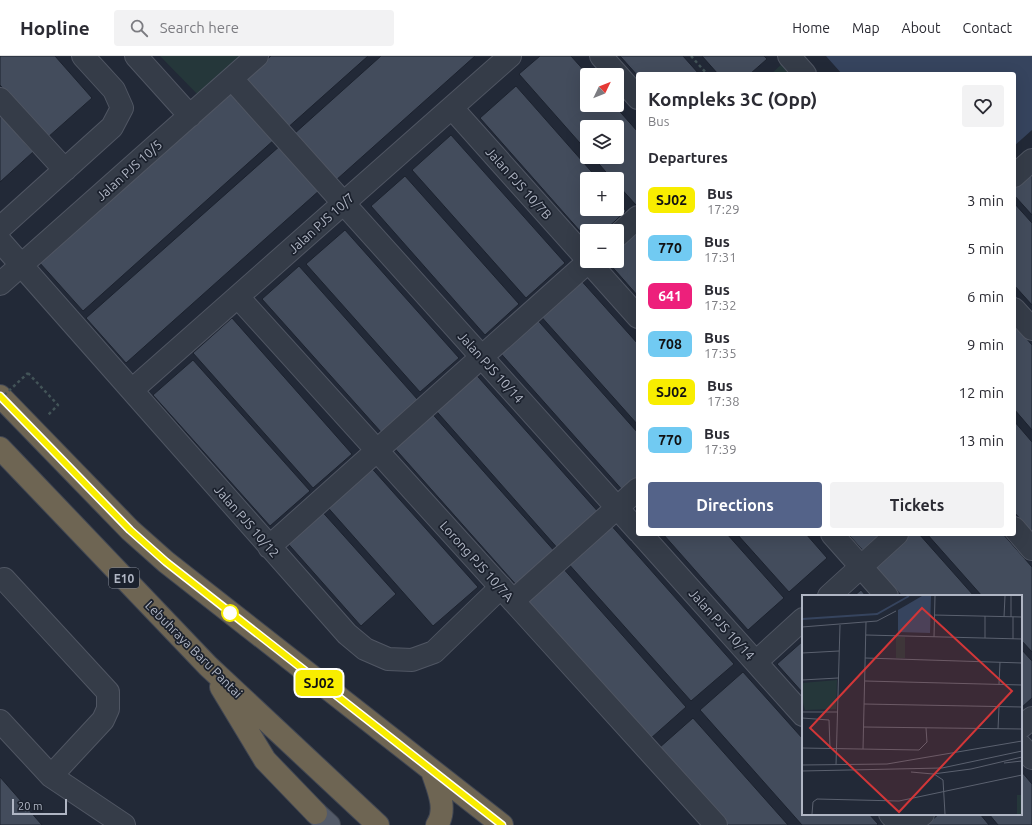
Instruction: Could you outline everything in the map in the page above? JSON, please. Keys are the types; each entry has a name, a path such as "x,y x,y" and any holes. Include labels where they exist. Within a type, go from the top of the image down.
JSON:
{"highway":[{"path":"0,396 130,530 166,562 502,825"},
{"name":"Lebuhraya Baru Pantai","path":"0,448 208,666 378,825"},
{"path":"208,666 265,760 322,821"},
{"path":"432,771 442,802 442,813 437,825"}],"street":[{"path":"0,228 112,127 122,108 114,90 83,56"},
{"path":"136,56 190,116"},
{"name":"Jalan PJS 10/5","path":"0,284 257,56"},
{"name":"Jalan PJS 10/7","path":"132,390 510,56"},
{"path":"601,56 636,96"},
{"name":"Jalan PJS 10/14","path":"232,79 636,529"},
{"path":"0,99 65,170"},
{"name":"Jalan PJS 10/7B","path":"452,108 580,252"},
{"path":"1016,174 1032,160"},
{"path":"624,230 636,219"},
{"name":"Jalan PJS 10/12","path":"0,241 269,547 347,634 365,649 388,658 412,660 434,652 636,491"},
{"path":"269,547 580,268"},
{"name":"Jalan PJS 10/7B","path":"594,268 636,315"},
{"name":"Lorong PJS 10/7A","path":"238,297 716,825"},
{"path":"1016,312 1032,329"},
{"path":"1016,530 1032,549"},
{"name":"Jalan PJS 10/14","path":"643,536 802,714"},
{"path":"834,536 886,595"},
{"path":"830,595 895,536"},
{"path":"4,579 108,692 108,708 104,720 51,776"},
{"path":"756,662 802,620"},
{"path":"1022,726 1032,718"},
{"path":"0,721 51,776 124,825"},
{"path":"1022,747 1032,758"},
{"path":"891,815 900,825"},
{"path":"910,825 922,815"}],"path":[{"path":"691,56 704,72"},
{"path":"0,399 28,373 58,405 32,430"}],"shaded area":[{"path":"160,56 249,56 201,98"},
{"path":"785,61 795,72 773,72"}],"water":[{"path":"826,56 1032,56 1032,130 1016,144 1016,72 840,72"}],"building":[{"path":"0,56 55,56 92,98 47,138 0,85"},
{"path":"271,56 368,56 285,130 242,82"},
{"path":"381,56 475,56 335,181 294,134"},
{"path":"540,56 571,56 582,68 580,68 580,112 620,112 636,130 636,205 624,192 624,172 606,172 599,164 624,164 624,120 580,120 580,143 519,74"},
{"path":"620,56 683,56 697,72 636,72 636,74"},
{"path":"702,56 764,56 767,59 752,72 716,72"},
{"path":"516,86 580,159 580,164 585,164 592,172 580,172 580,216 620,216 612,224 580,224 580,231 480,118"},
{"path":"232,90 275,139 83,311 39,262"},
{"path":"0,115 33,152 0,182"},
{"path":"451,135 565,263 526,298 412,170"},
{"path":"281,145 321,189 126,363 86,318"},
{"path":"1032,167 1032,215 1016,197 1016,181"},
{"path":"405,176 519,304 485,335 371,206"},
{"path":"1016,205 1032,223 1032,305 1016,287"},
{"path":"636,225 636,294 613,268 624,268 624,236"},
{"path":"345,230 459,358 420,392 306,264"},
{"path":"299,266 418,400 381,432 262,299"},
{"path":"578,277 636,342 636,423 538,313"},
{"path":"533,315 636,431 636,483 625,493 496,348"},
{"path":"232,318 352,454 313,488 193,353"},
{"path":"1016,326 1032,345 1032,430 1016,411"},
{"path":"193,360 310,491 270,526 153,395"},
{"path":"471,369 601,515 560,551 431,405"},
{"path":"428,409 557,554 519,588 390,443"},
{"path":"1016,423 1032,442 1032,532 1016,514"},
{"path":"367,463 478,587 433,626 323,502"},
{"path":"318,507 396,594 361,626 283,538"},
{"path":"609,523 734,664 691,701 566,561"},
{"path":"665,536 729,536 784,598 748,630"},
{"path":"739,536 808,536 827,558 789,592"},
{"path":"850,536 889,536 867,555"},
{"path":"905,536 921,536 973,595 901,595 873,564"},
{"path":"929,536 1005,536 1032,567 1032,652 1022,641 1022,595 981,595"},
{"path":"561,566 686,707 650,739 525,598"},
{"path":"861,590 865,595 855,595"},
{"path":"802,642 802,692 777,664"},
{"path":"1022,650 1032,661 1032,698 1022,707"},
{"path":"743,672 802,738 802,815 870,815 878,824 802,825 700,710"},
{"path":"693,718 788,825 728,825 659,748"},
{"path":"1022,772 1032,784 1032,825 998,825 990,815 1022,815"},
{"path":"0,777 42,825 0,825"},
{"path":"938,815 981,815 989,825 926,825"}],"bus line":[{"name":"SJ02","path":"0,396 130,530 166,562 502,825"}]}
